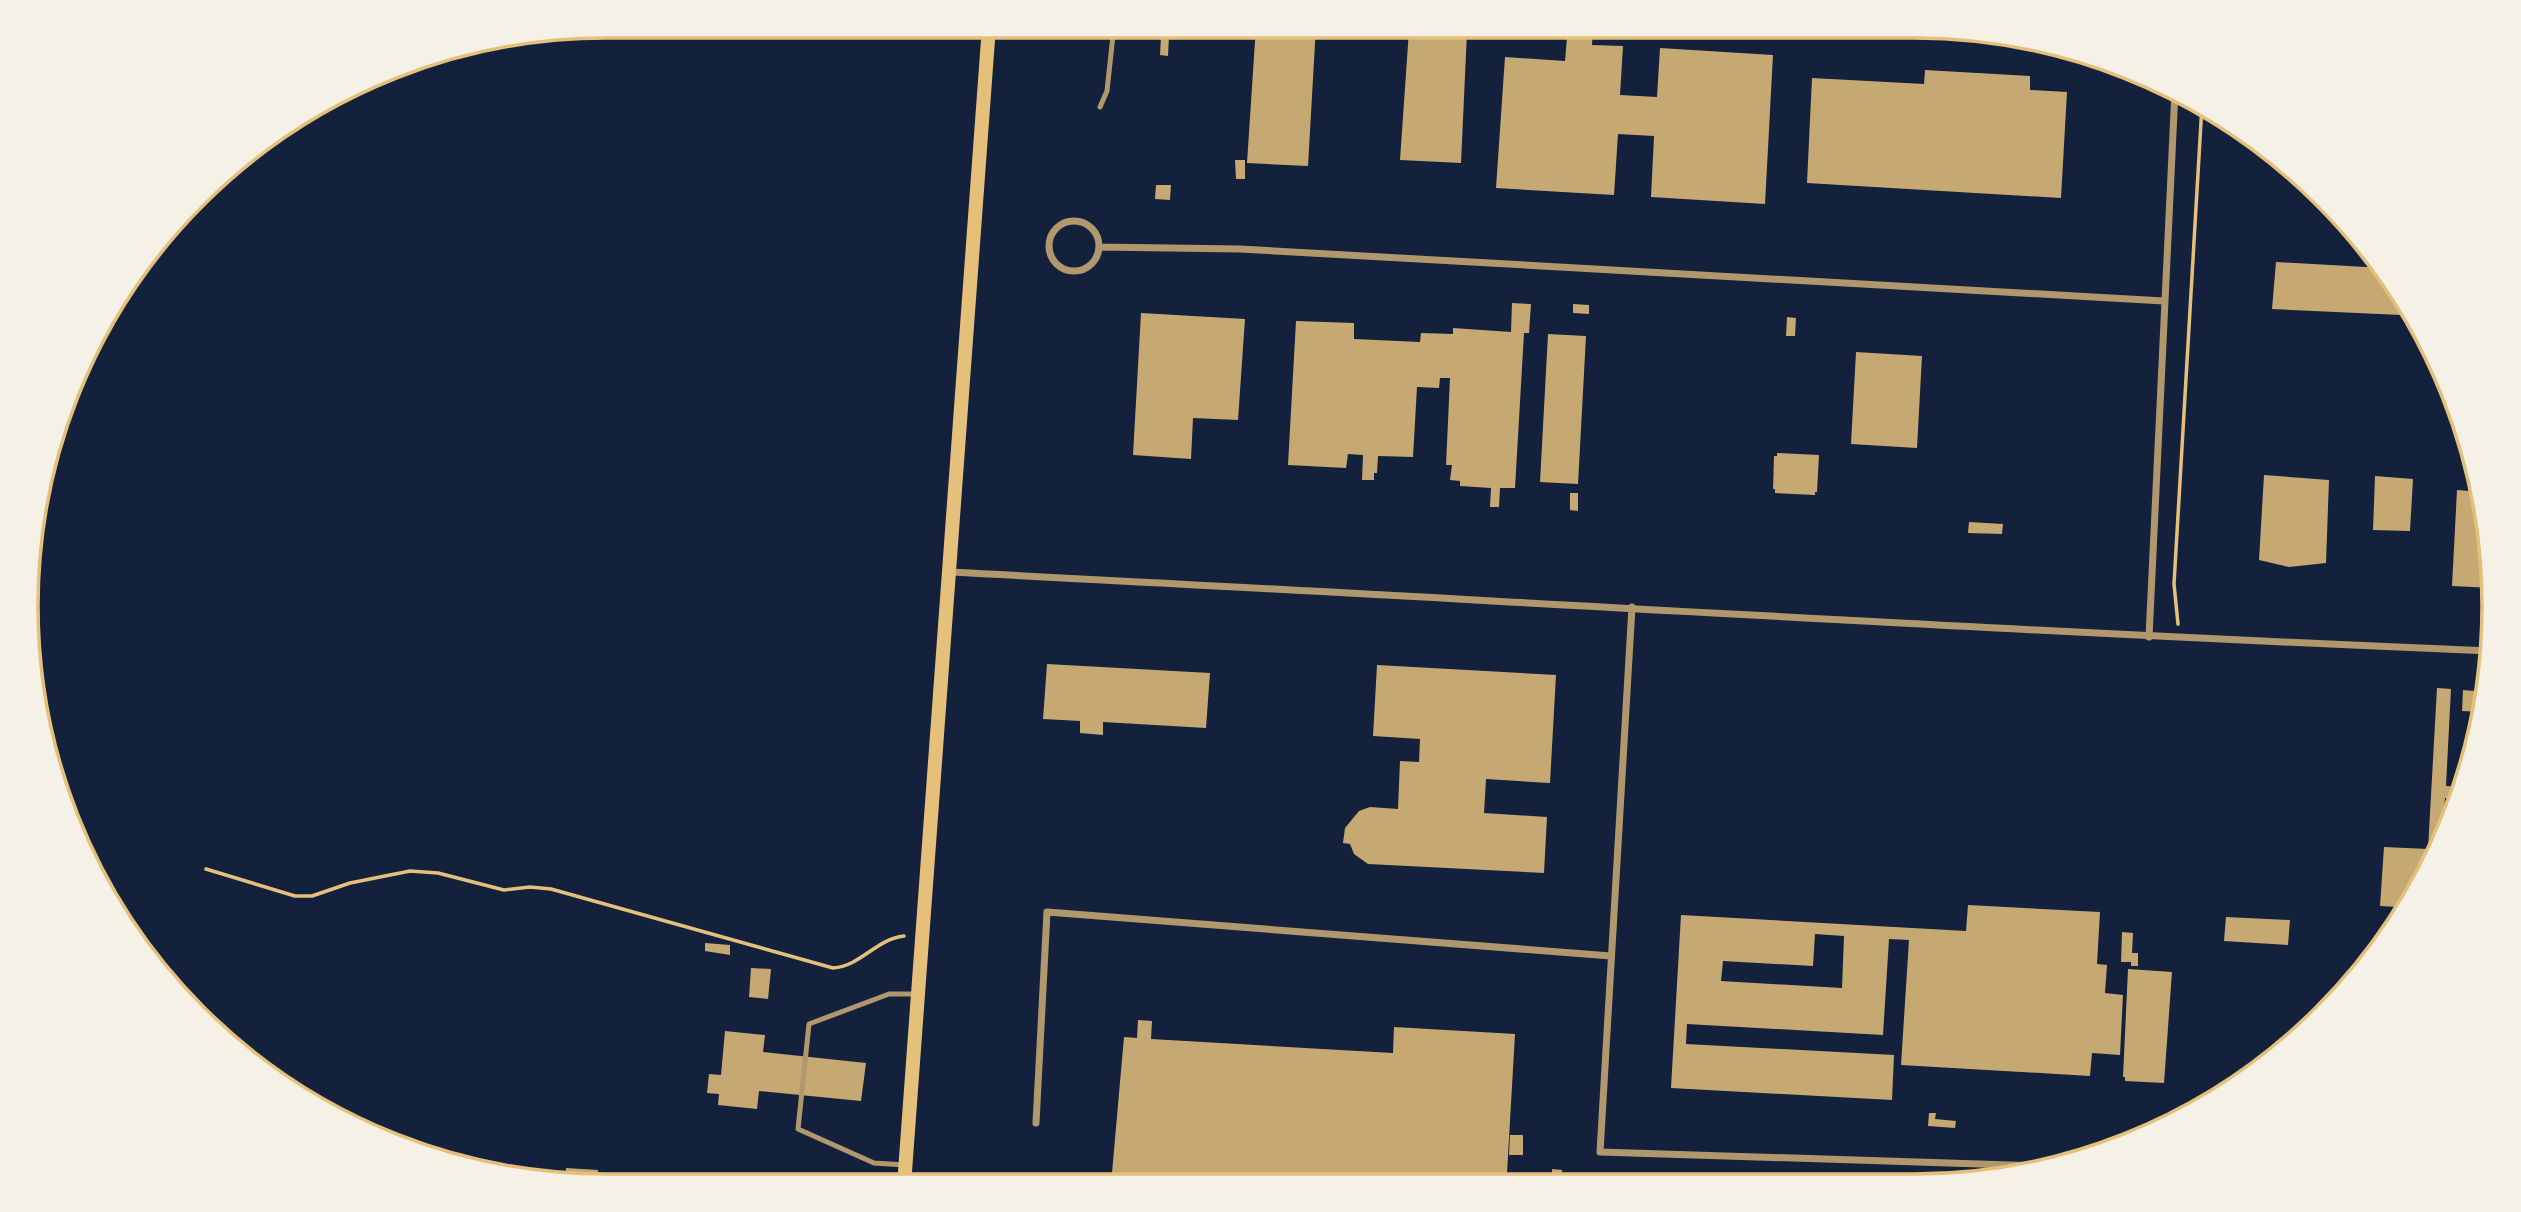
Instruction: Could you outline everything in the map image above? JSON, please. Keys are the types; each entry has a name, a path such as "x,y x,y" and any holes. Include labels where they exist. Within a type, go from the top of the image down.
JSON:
{"main road":[{"path":"905,1174 988,38"}],"street":[{"path":"2149,637 2174,102"},
{"path":"1075,220 1094,230 1099,247 1091,264 1084,269 1071,271 1060,268 1052,260 1048,245 1055,228 1062,222 1075,220"},
{"path":"1099,247 1240,249 2164,301"},
{"path":"950,572 2149,637 2480,651"},
{"path":"1632,607 1600,1152 2014,1165"},
{"path":"1036,1122 1047,912 1612,956"}],"lane":[{"path":"1100,107 1107,91 1113,38"},
{"path":"905,1165 874,1163 798,1129 809,1024 889,994 919,994"}],"path":[{"path":"2179,638 2174,584 2201,116"},
{"path":"206,869 295,896 312,896 350,883 410,871 438,873 504,890 530,887 551,889 833,968 856,962 895,937 923,934"}],"building":[{"path":"1161,38 1169,38 1168,56 1160,55"},
{"path":"1255,38 1315,38 1308,166 1247,163"},
{"path":"1408,38 1467,38 1461,163 1400,160"},
{"path":"1567,38 1592,38 1592,45 1623,46 1620,95 1657,97 1660,48 1773,55 1765,204 1651,197 1654,136 1618,134 1614,195 1496,188 1505,57 1565,61"},
{"path":"1925,70 2030,76 2030,90 2067,92 2061,198 1807,183 1812,78 1924,84"},
{"path":"1235,160 1245,160 1245,179 1236,179"},
{"path":"1156,185 1171,185 1170,200 1155,199"},
{"path":"2276,262 2370,267 2401,314 2401,315 2272,309"},
{"path":"1512,303 1531,304 1529,333 1524,333 1515,488 1500,488 1499,507 1490,507 1491,488 1460,486 1460,481 1450,480 1452,465 1446,465 1450,378 1440,378 1439,388 1417,387 1413,457 1378,456 1374,480 1362,480 1363,455 1348,454 1346,468 1288,465 1296,321 1354,323 1354,339 1420,342 1421,333 1453,334 1453,328 1511,332"},
{"path":"1573,304 1589,305 1589,314 1573,313"},
{"path":"1141,313 1245,319 1238,420 1193,418 1191,459 1133,455"},
{"path":"1787,317 1796,318 1795,336 1786,336"},
{"path":"1548,334 1586,336 1578,484 1540,482"},
{"path":"1856,352 1922,356 1917,448 1851,444"},
{"path":"1777,453 1819,455 1815,495 1775,493 1774,456 1777,456"},
{"path":"2264,475 2329,480 2326,563 2289,567 2259,560"},
{"path":"2375,476 2413,479 2410,531 2373,530"},
{"path":"2457,490 2471,491 2478,532 2481,587 2452,586"},
{"path":"1570,493 1578,493 1578,511 1570,510"},
{"path":"1969,522 2003,524 2002,534 1968,533"},
{"path":"1047,664 1210,673 1206,728 1103,722 1103,735 1080,733 1080,721 1043,719"},
{"path":"1377,665 1556,675 1550,783 1486,779 1484,813 1547,817 1544,873 1368,864 1354,854 1350,844 1343,843 1345,828 1359,811 1370,807 1398,809 1400,761 1419,762 1420,739 1373,736"},
{"path":"2437,688 2451,689 2446,786 2453,786 2448,798 2445,798 2444,809 2428,848"},
{"path":"2463,690 2476,691 2473,711 2462,711"},
{"path":"2384,847 2428,849 2396,907 2380,906"},
{"path":"1968,905 2100,912 2097,964 2107,965 2105,993 2123,995 2120,1055 2092,1053 2090,1076 1901,1065 1909,940 1889,939 1883,1035 1687,1024 1686,1044 1894,1055 1892,1100 1671,1088 1681,915 1966,931","holes":["1815,934 1844,936 1842,988 1721,981 1723,961 1813,966"]},
{"path":"2226,917 2290,920 2288,945 2224,941"},
{"path":"2122,932 2133,933 2132,953 2138,953 2138,966 2131,966 2131,962 2121,962"},
{"path":"705,943 730,945 730,955 705,951"},
{"path":"751,968 771,969 768,999 749,997"},
{"path":"2128,969 2172,972 2164,1083 2125,1081 2123,1077"},
{"path":"1138,1020 1152,1021 1151,1039 1393,1053 1394,1027 1515,1034 1507,1173 1527,1174 1112,1174 1124,1037 1137,1038"},
{"path":"725,1031 765,1035 763,1052 866,1063 861,1101 759,1091 757,1109 718,1105 719,1094 707,1093 709,1074 721,1075"},
{"path":"1929,1113 1936,1113 1935,1119 1956,1121 1955,1128 1928,1126"},
{"path":"1510,1135 1523,1135 1523,1155 1509,1155"},
{"path":"566,1168 598,1170 598,1174 566,1172"},
{"path":"1552,1169 1562,1170 1562,1174 1552,1174"}]}
